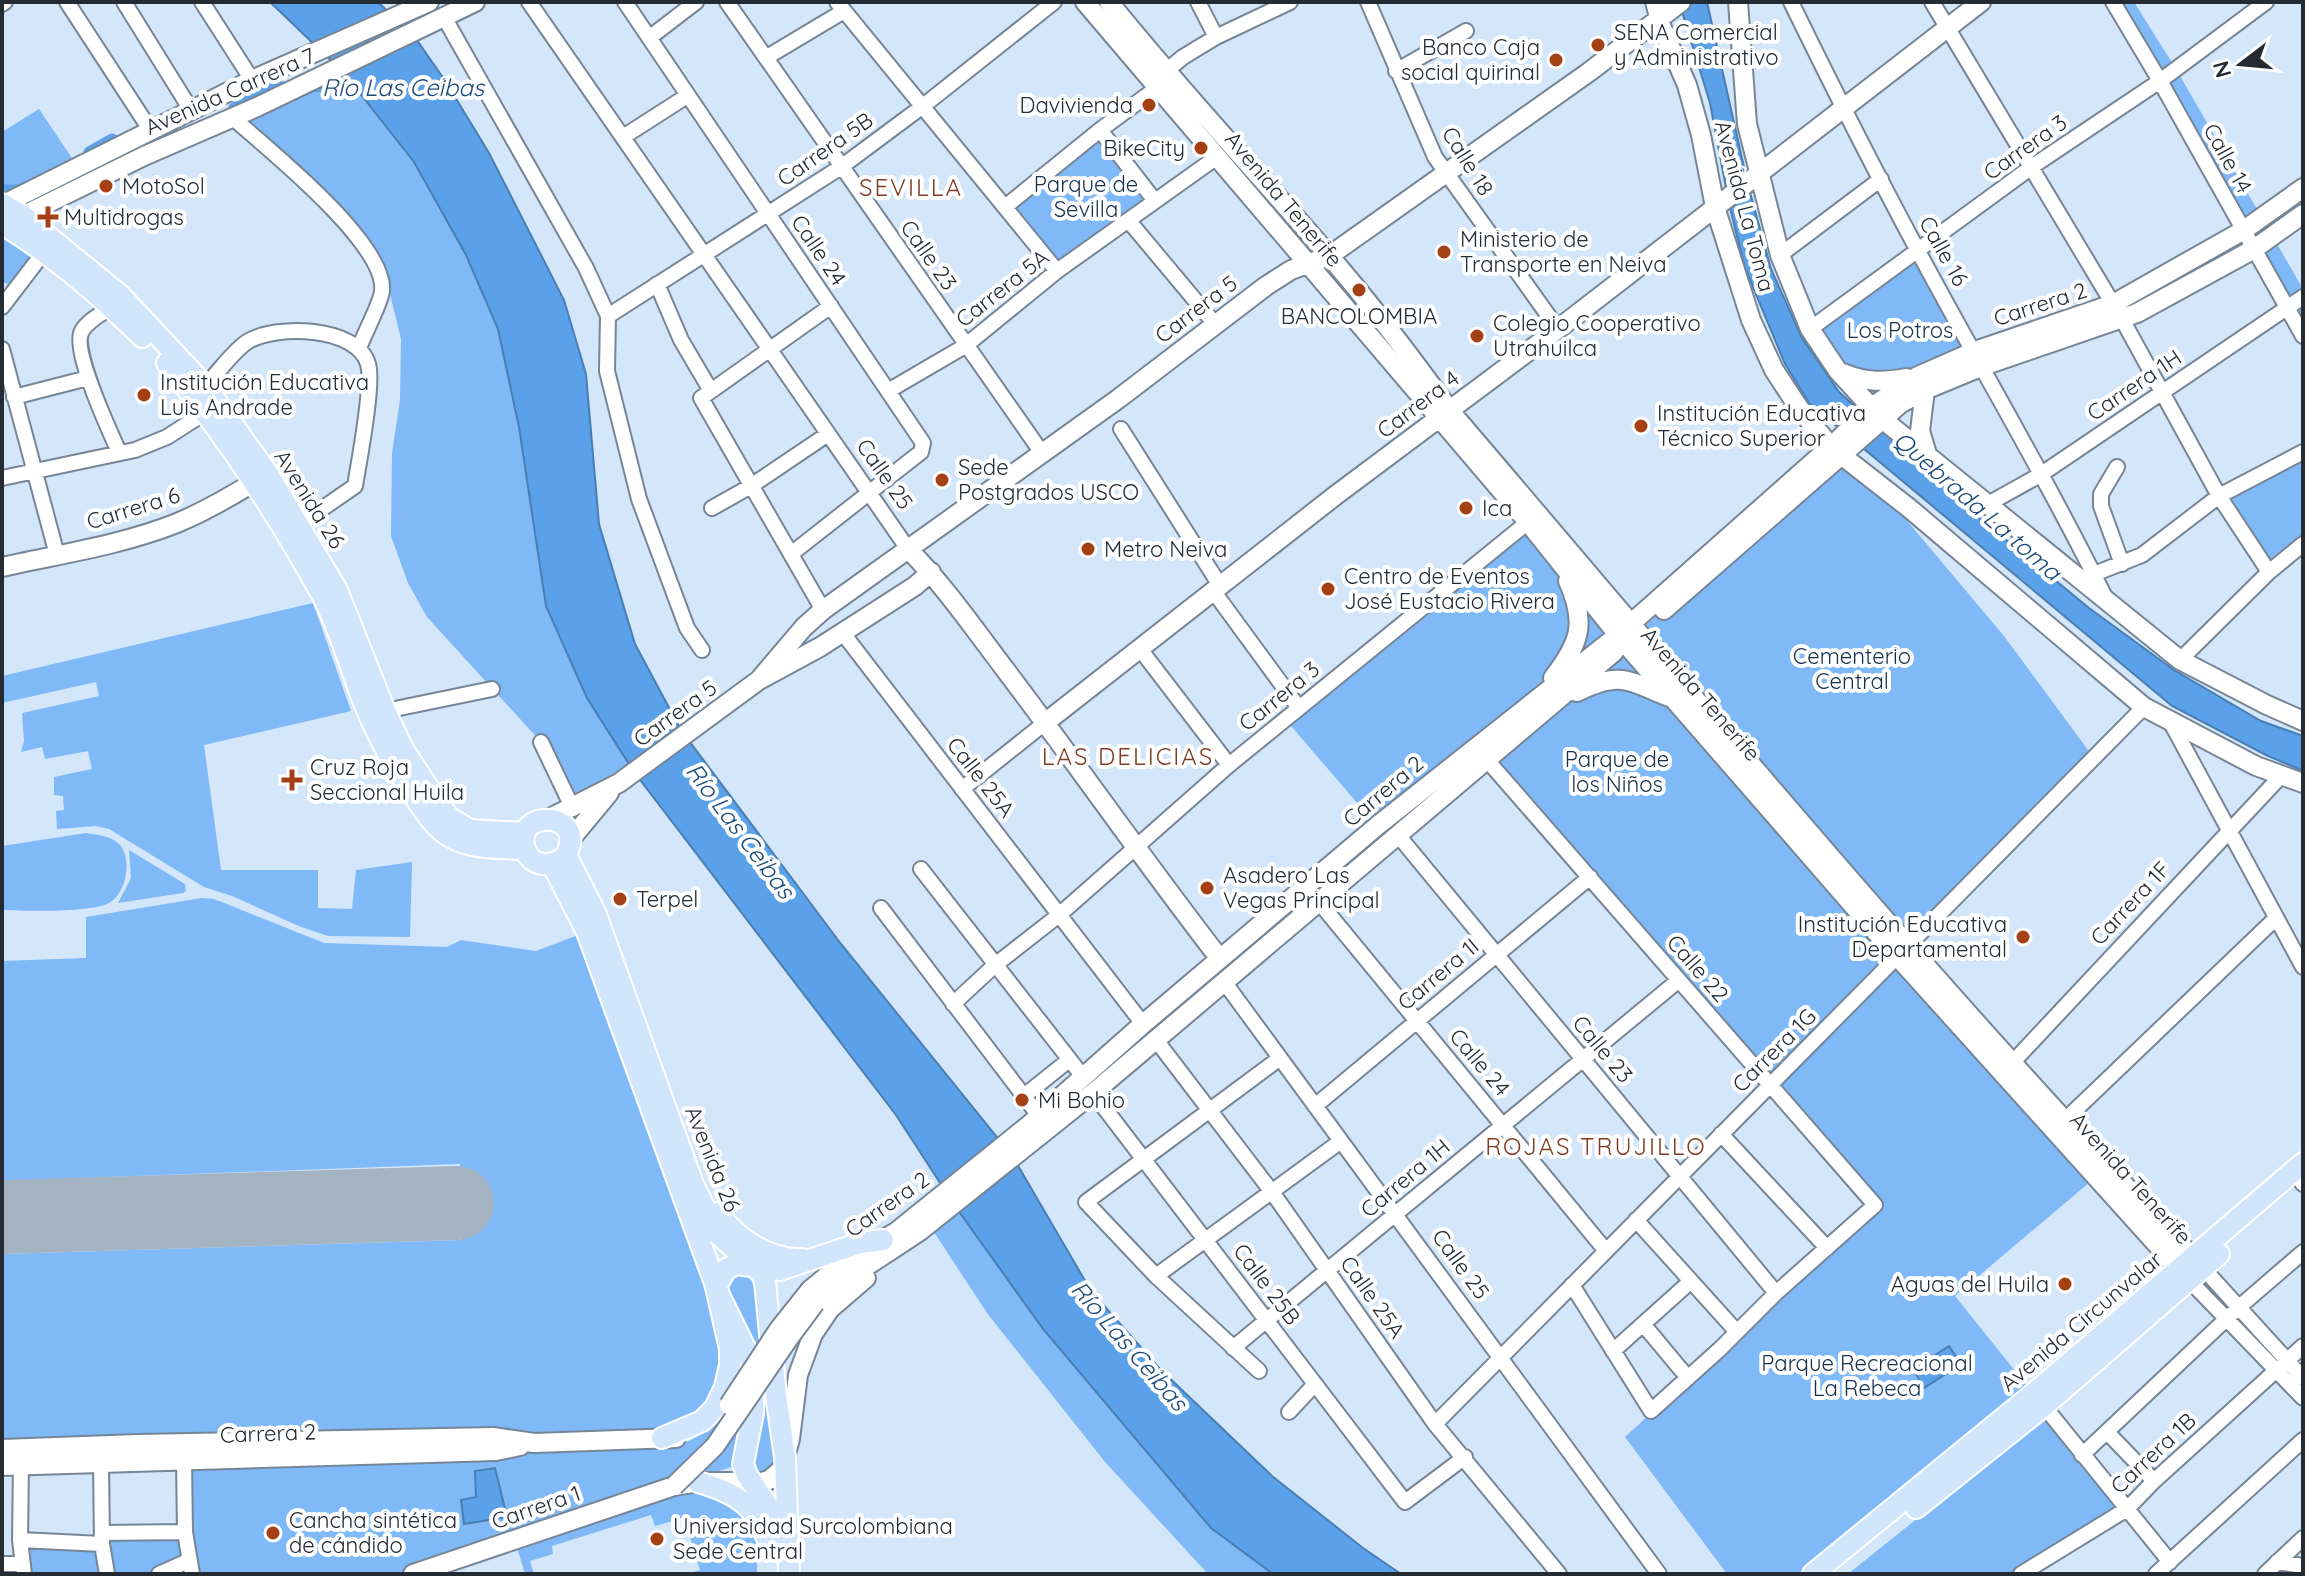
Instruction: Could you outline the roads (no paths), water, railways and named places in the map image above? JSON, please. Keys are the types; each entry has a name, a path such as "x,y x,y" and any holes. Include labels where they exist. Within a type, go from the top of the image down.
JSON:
{"main road":[{"name":"Avenida Carrera 7","path":"6,212 191,110 429,2"},
{"name":"Avenida Carrera 7","path":"6,212 233,118 475,2"},
{"name":"Avenida Tenerife","path":"1085,2 1329,256 1402,345 1444,415 1556,557 1628,633 1674,699 2191,1269"},
{"name":"Avenida Tenerife","path":"1109,2 1217,157 1444,415 1903,951 2066,1119 2191,1269"},
{"name":"Avenida La Toma","path":"1738,2 1753,176 1810,329 1838,371 1873,415 2180,660 2303,721"},
{"name":"Carrera 4","path":"1046,722 1336,495 1558,329 1981,2"},
{"name":"Avenida La Toma","path":"1666,9 1751,320 1774,370 1799,408 1839,448 2144,707 2256,766 2303,783"},
{"name":"Carrera 5","path":"759,680 804,627 823,610 1118,399 1278,278 1329,256 1666,9"},
{"name":"Carrera 2","path":"2118,312 2303,188"},
{"name":"Avenida 26","path":"6,212 44,252 111,307 164,359 300,524 346,608 385,711 403,749 450,818 470,830 525,841"},
{"name":"Avenida 26","path":"6,212 120,295 205,386 262,478 331,614 364,704 388,756 430,819 441,830 464,843 525,841"},
{"name":"Carrera 2","path":"1088,1086 1143,1024 1377,826 1544,702 1628,633 1873,415 1921,383 1979,358 2118,312 2254,249 2303,214"},
{"path":"1838,371 1865,382 1921,383 1920,431 1928,456"},
{"name":"Carrera 6","path":"2,567 176,523 262,478"},
{"name":"Calle 25","path":"908,549 931,572 1046,722 1134,847 1220,959"},
{"path":"1544,702 1577,643 1580,621 1576,599 1556,557"},
{"name":"Carrera 5","path":"550,818 573,809 626,777 759,680 820,647 915,586 931,572"},
{"path":"804,627 804,643 820,647"},
{"path":"1544,702 1615,678 1631,680 1674,699"},
{"name":"Carrera 2","path":"12,1466 496,1451 534,1443 672,1438 702,1431 728,1407 779,1329 813,1296 835,1287 1035,1126 1156,1040 1487,760 1544,702"},
{"name":"Carrera 5","path":"563,853 626,777"},
{"name":"Avenida 26","path":"550,818 564,826 563,853 587,932 716,1287 753,1367 753,1413 743,1464 774,1521 781,1572"},
{"path":"525,841 535,821 550,818"},
{"name":"Avenida 26","path":"525,841 534,861 543,865 563,853"},
{"name":"Avenida 26","path":"563,853 595,912 693,1184 712,1225 762,1274 769,1303 776,1395 786,1461 781,1572"},
{"name":"Carrera 2","path":"891,1241 920,1231 1035,1126"},
{"path":"673,1127 714,1207 735,1231 758,1248 783,1258 802,1259 834,1253"},
{"name":"Avenida Circunvalar","path":"1813,1574 2302,1176"},
{"path":"672,1438 702,1421 715,1408 725,1387 730,1349 716,1287 722,1273 731,1265 780,1270 860,1243 891,1241 888,1259 830,1309 813,1334 798,1375 786,1461 769,1480 752,1483"},
{"name":"Avenida Circunvalar","path":"1836,1574 2044,1406 2191,1269"},
{"name":"Carrera 2","path":"674,1486 715,1446 789,1338 813,1296"},
{"name":"Carrera 2","path":"2,1449 493,1437 534,1443"},
{"path":"698,1482 731,1493 754,1512 781,1572"},
{"name":"Carrera 1","path":"413,1574 674,1486 698,1482 752,1483"}],"street":[{"path":"67,2 151,131"},
{"path":"124,2 191,110"},
{"path":"202,2 252,80"},
{"name":"Calle 25","path":"529,2 908,549"},
{"name":"Calle 24","path":"625,2 923,443 921,452 869,492"},
{"path":"649,38 696,2"},
{"name":"Calle 23","path":"727,2 1042,453"},
{"name":"Carrera 5B","path":"608,316 841,167 1054,2"},
{"path":"1198,2 1216,37"},
{"name":"Calle 18","path":"1368,2 1435,157 1558,329"},
{"name":"Calle 16","path":"1791,2 1918,252 1979,358 2108,603"},
{"path":"1932,2 2118,312 2219,496 2269,572"},
{"name":"Calle 14","path":"2113,2 2303,336"},
{"name":"Carrera 3","path":"1810,329 2033,166 2160,81 2266,2"},
{"path":"1005,207 1161,80 1183,57 1283,4"},
{"path":"767,57 840,7 1057,271"},
{"path":"444,17 586,268 608,316 607,371 639,499 687,628 702,650"},
{"path":"1396,71 1466,31"},
{"path":"623,137 687,96"},
{"path":"233,118 314,189 363,243 377,267 382,291 359,348"},
{"path":"1100,130 1155,201"},
{"name":"Carrera 5A","path":"888,391 965,346 1057,271 1217,157"},
{"path":"1780,255 1881,179"},
{"path":"1128,220 1215,324"},
{"path":"2,307 8,285 44,252"},
{"path":"657,284 751,486 823,610"},
{"name":"Carrera 1H","path":"1986,505 2040,475 2303,297"},
{"path":"706,394 831,306"},
{"path":"111,307 80,335 88,378 119,452"},
{"path":"205,386 247,342 270,334 327,332 359,348 368,364 369,386 355,486 300,524"},
{"path":"2,349 6,381 14,397 57,555"},
{"path":"14,397 88,378"},
{"path":"2,478 135,450 167,437 206,412"},
{"path":"1121,429 1217,590 1299,708"},
{"path":"712,508 751,486 828,434"},
{"path":"2094,574 2154,547 2219,496 2303,452"},
{"path":"2117,467 2101,494 2101,506 2122,564"},
{"path":"791,554 869,492"},
{"name":"Carrera 3","path":"953,1004 1229,765 1528,522"},
{"path":"2180,660 2269,572 2303,544"},
{"name":"Calle 25A","path":"842,632 1143,1024"},
{"path":"1140,649 1229,765"},
{"path":"385,711 492,689"},
{"name":"Carrera 1G","path":"1435,1424 2144,707"},
{"path":"2170,721 2303,967"},
{"name":"Carrera 4","path":"962,789 1046,722"},
{"path":"541,742 573,809"},
{"name":"Calle 22","path":"1487,760 1875,1205 1827,1248"},
{"name":"Carrera 1F","path":"2013,1062 2281,776"},
{"name":"Calle 23","path":"1397,834 1776,1293"},
{"name":"Calle 25B","path":"921,869 1405,1502 1465,1457"},
{"name":"Carrera 1I","path":"1315,1106 1590,877"},
{"name":"Calle 24","path":"1319,902 1606,1251"},
{"path":"881,908 1024,1096 1035,1126"},
{"path":"2066,1119 2276,918"},
{"name":"Carrera 1H","path":"1233,1348 1679,980"},
{"name":"Calle 25","path":"1225,983 1659,1574"},
{"name":"Calle 25A","path":"1156,1040 1272,1192 1435,1424 1559,1574"},
{"path":"1259,1371 1156,1276 1086,1202 1280,1058"},
{"path":"1024,1096 1069,1060"},
{"path":"1572,1285 1651,1411 1827,1248 1721,1134"},
{"path":"1156,1276 1341,1141"},
{"path":"1636,1220 1737,1332"},
{"path":"2082,1455 2303,1252"},
{"name":"Avenida Tenerife","path":"2191,1269 2282,1365 2303,1398"},
{"path":"1613,1351 1691,1281"},
{"path":"1643,1324 1688,1378"},
{"name":"Carrera 1B","path":"2021,1574 2127,1509 2303,1346"},
{"name":"Avenida Tenerife","path":"2282,1365 2303,1378"},
{"path":"1289,1412 1315,1384"},
{"path":"2044,1406 2170,1562"},
{"path":"2107,1432 2154,1481"},
{"path":"2156,1574 2303,1440"},
{"path":"159,1574 190,1567 185,1532 184,1460"},
{"path":"101,1463 102,1538 107,1574"},
{"path":"2,1564 23,1569 12,1466"},
{"path":"20,1540 185,1532"},
{"path":"2265,1574 2303,1538"},
{"path":"2277,1562 2301,1568"}],"water":[{"name":"Río Las Ceibas","path":"270,2 378,2 416,39 489,153 564,300 586,374 599,524 635,644 681,730 841,944 1013,1157 1091,1291 1160,1369 1272,1476 1401,1574 1273,1574 1211,1528 1043,1329 955,1206 896,1115 634,772 587,698 546,606 519,427 498,329 466,255 414,162 344,73"},
{"path":"1679,2 1707,2 1748,185 1771,269 1802,338 1839,392 1971,511 2089,608 2174,670 2261,721 2303,736 2303,771 2172,706 1809,403 1785,364 1745,268 1710,103"},
{"path":"1949,1346 1961,1364 1924,1388 1913,1369"},
{"path":"495,1468 507,1517 464,1524 461,1500 476,1497 475,1471"}],"waterway":[{"path":"234,108 276,87 368,86"},
{"path":"89,152 112,139 138,151 149,146"},
{"path":"2,190 25,187"}],"place":[{"name":"SENA Comercial y Administrativo","path":"1598,45"},
{"name":"Banco Caja social quirinal","path":"1556,60"},
{"name":"Davivienda","path":"1149,105"},
{"name":"BikeCity","path":"1201,148"},
{"name":"MotoSol","path":"106,186"},
{"name":"Multidrogas","path":"48,217"},
{"name":"Ministerio de Transporte en Neiva","path":"1444,252"},
{"name":"BANCOLOMBIA","path":"1359,290"},
{"name":"Colegio Cooperativo Utrahuilca","path":"1477,336"},
{"name":"Institución Educativa Luis Andrade","path":"144,395"},
{"name":"Institución Educativa Técnico Superior","path":"1641,426"},
{"name":"Sede Postgrados USCO","path":"942,480"},
{"name":"Ica","path":"1466,508"},
{"name":"Metro Neiva","path":"1088,549"},
{"name":"Centro de Eventos José Eustacio Rivera","path":"1328,589"},
{"name":"Cruz Roja Seccional Huila","path":"292,780"},
{"name":"Asadero Las Vegas Principal","path":"1207,888"},
{"name":"Terpel","path":"620,899"},
{"name":"Institución Educativa Departamental","path":"2023,937"},
{"name":"Mi Bohio","path":"1022,1100"},
{"name":"Aguas del Huila","path":"2065,1284"},
{"name":"Cancha sintética de cándido","path":"273,1533"},
{"name":"Universidad Surcolombiana Sede Central","path":"657,1539"}],"district":[{"name":"SEVILLA","path":"911,188"},
{"name":"LAS DELICIAS","path":"1128,757"},
{"name":"ROJAS TRUJILLO","path":"1596,1147"}],"park label":[{"name":"Parque de Sevilla","path":"1086,196"},
{"name":"Los Potros","path":"1900,330"},
{"name":"Cementerio Central","path":"1852,668"},
{"name":"Parque de los Niños","path":"1617,772"},
{"name":"Parque Recreacional La Rebeca","path":"1867,1376"}],"water label":[{"name":"Quebrada La toma","path":"1977,506"}]}
